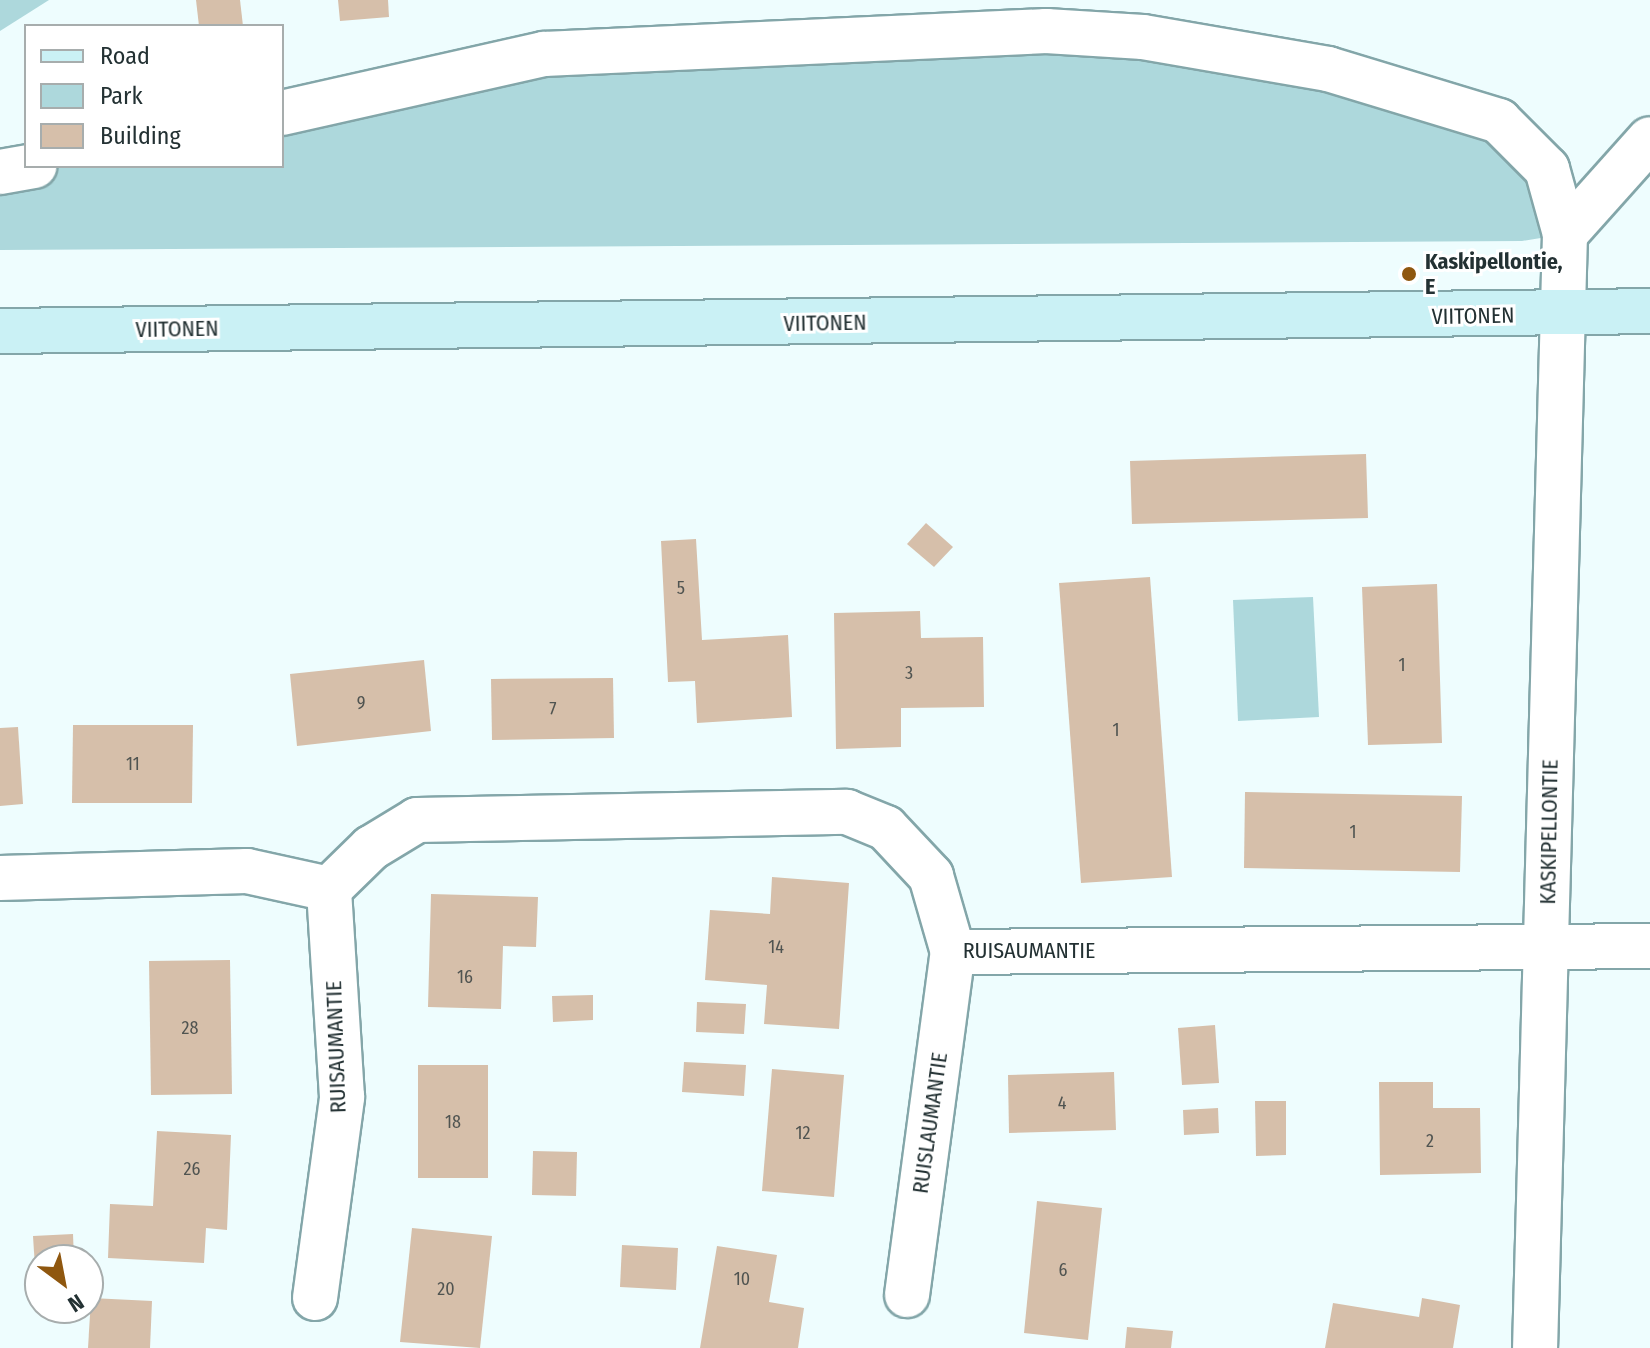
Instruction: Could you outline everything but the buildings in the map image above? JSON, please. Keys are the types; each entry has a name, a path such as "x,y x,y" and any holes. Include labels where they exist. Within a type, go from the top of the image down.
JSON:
{"main road":[{"name":"VIITONEN","path":"0,331 1560,315 1650,311"}],"street":[{"name":"KASKIPELLONTIE","path":"284,113 544,54 880,33 1143,37 1328,69 1499,121 1547,169 1565,234 1560,315 1535,1348"},
{"path":"1565,234 1650,139"},
{"path":"0,172 24,168"},
{"name":"RUISAUMANTIE","path":"315,1298 342,1097 329,889 371,848 417,820 847,812 886,828 931,876 953,952 1547,950 1650,946"},
{"path":"0,878 247,871 329,889"},
{"name":"RUISLAUMANTIE","path":"907,1295 953,952"}],"green space":[{"path":"0,0 49,0 0,31"},
{"path":"1046,31 1499,121 1565,234 1522,241 0,250 0,172 24,168 284,168 284,113 544,54"},
{"path":"1313,597 1319,717 1238,721 1233,600"}],"place":[{"name":"Kaskipellontie, E","path":"1409,274"}]}
